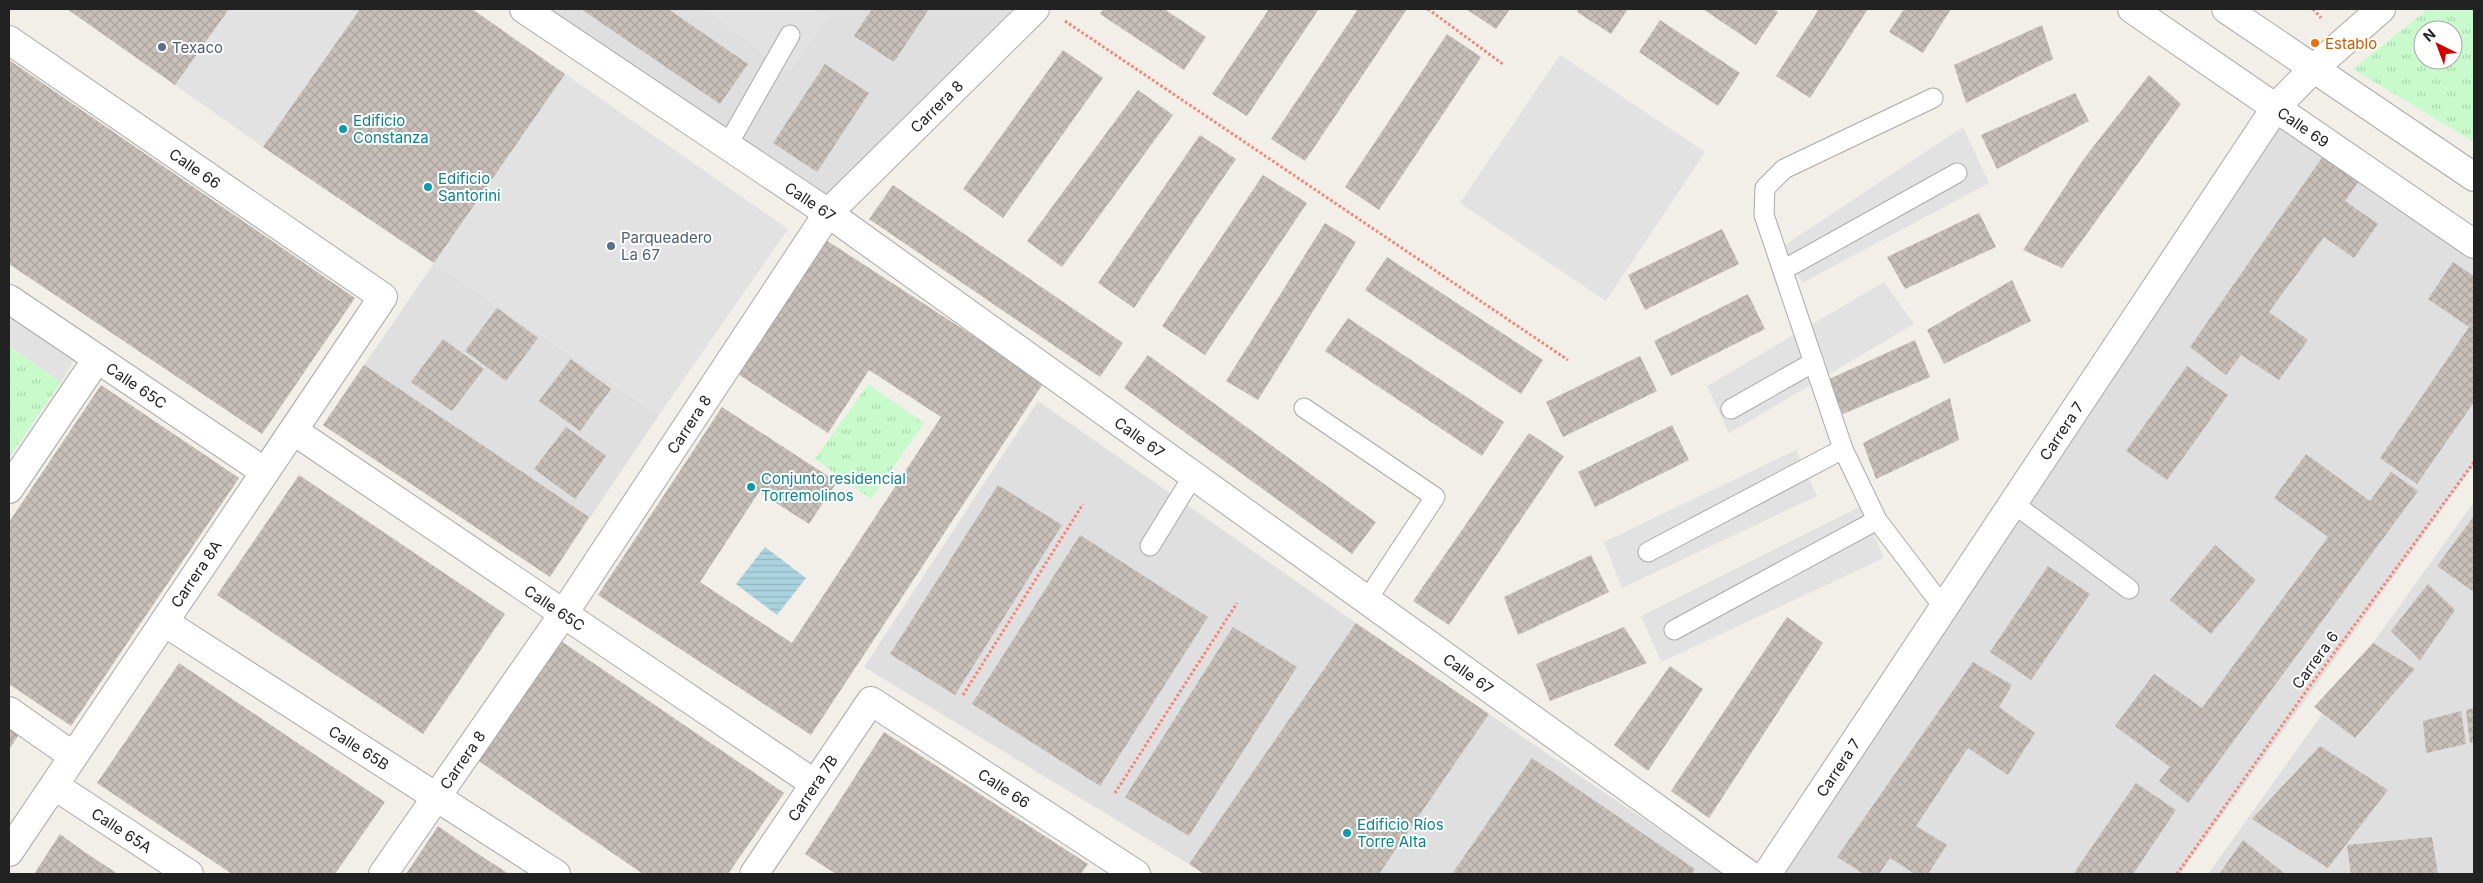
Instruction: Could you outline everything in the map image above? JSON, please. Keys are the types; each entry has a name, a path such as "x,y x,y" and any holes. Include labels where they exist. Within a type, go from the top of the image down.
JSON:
{"street":[{"name":"Calle 67","path":"524,9 828,213 1748,874"},
{"name":"Carrera 8","path":"383,874 564,613 828,213 1036,9"},
{"name":"Calle 69","path":"2132,9 2474,244"},
{"path":"2226,9 2313,70 2474,177"},
{"name":"Carrera 7","path":"1767,874 2276,107 2313,70 2381,9"},
{"name":"Calle 66","path":"9,40 383,297"},
{"name":"Carrera 8A","path":"9,852 383,297"},
{"name":"Calle 65C","path":"9,298 264,472"},
{"path":"9,489 97,359"},
{"name":"Calle 65C","path":"294,431 815,784"},
{"name":"Calle 65B","path":"164,622 438,796 556,874"},
{"name":"Calle 66","path":"871,701 1136,874"},
{"name":"Carrera 7B","path":"754,874 871,701"},
{"path":"9,711 73,756"},
{"name":"Calle 65A","path":"55,786 189,874"}],"lane":[{"path":"727,146 790,36"},
{"path":"1933,98 1784,169 1765,188 1764,216 1843,449 1877,520 1944,608"},
{"path":"1783,270 1957,173"},
{"path":"1731,409 1814,362"},
{"path":"1304,408 1435,497 1367,600"},
{"path":"1648,552 1843,449"},
{"path":"1150,546 1193,476"},
{"path":"2014,504 2129,589"},
{"path":"1674,630 1877,520"}],"path":[{"path":"1428,9 1504,65"},
{"path":"1062,20 1568,360"},
{"name":"Carrera 6","path":"2177,874 2307,690 2474,462"},
{"path":"963,695 1084,504"},
{"path":"1115,793 1237,603"}],"shaded area":[{"path":"229,9 361,9 263,147 175,85"},
{"path":"524,9 1035,9 828,213"},
{"path":"703,9 816,9 828,18 789,72"},
{"path":"1560,55 1705,152 1606,301 1460,203"},
{"name":"Parqueadero La 67","path":"565,74 788,229 659,415 434,263"},
{"path":"2276,107 2474,244 2474,465 2180,874 1767,874"},
{"path":"1963,127 1989,183 1802,283 1783,246"},
{"path":"434,263 659,415 550,577 323,425"},
{"path":"1884,282 1914,324 1729,433 1707,386"},
{"path":"9,299 82,348 61,382 9,346"},
{"path":"1038,401 1356,623 1189,864 864,667"},
{"path":"1796,450 1817,496 1622,588 1604,542"},
{"path":"2474,502 2474,874 2208,874 2373,643"},
{"path":"1861,506 1884,558 1661,662 1641,616"},
{"path":"1489,714 1720,871 1718,874 1379,874"}],"green space":[{"path":"2428,9 2474,9 2474,142 2353,69 2413,21 2413,70 2463,70 2463,20 2414,20"},
{"path":"9,346 61,382 9,458"},
{"path":"868,384 924,423 871,499 815,459"}],"water":[{"path":"765,547 806,578 777,615 736,584"}],"building":[{"name":"Texaco","path":"67,9 229,9 175,85"},
{"path":"360,9 472,9 565,74 434,263 263,147"},
{"path":"581,9 668,9 748,64 720,104"},
{"path":"872,9 929,9 894,62 854,36"},
{"path":"1103,9 1164,9 1206,37 1184,70 1100,14"},
{"path":"1269,9 1319,9 1247,116 1212,94"},
{"path":"1358,9 1407,9 1305,161 1271,139"},
{"path":"1466,9 1510,9 1496,29"},
{"path":"1579,9 1628,9 1611,34 1577,12"},
{"path":"1703,9 1773,9 1778,12 1756,45"},
{"path":"1819,9 1868,9 1810,98 1776,76"},
{"path":"1904,9 1951,9 1923,53 1889,32"},
{"path":"1660,20 1740,73 1718,106 1639,52"},
{"path":"2042,25 2053,59 1966,103 1954,65"},
{"path":"1447,34 1481,57 1379,210 1345,187"},
{"path":"1063,50 1103,78 1003,218 963,189"},
{"path":"9,60 355,298 262,434 9,264"},
{"path":"825,64 869,93 817,172 773,143"},
{"path":"2149,75 2181,104 2062,268 2023,250 2083,160"},
{"path":"1138,90 1173,115 1062,267 1027,241"},
{"path":"2075,93 2089,121 1997,169 1981,135"},
{"path":"1200,135 1236,159 1134,308 1098,283"},
{"path":"2326,152 2361,178 2345,201 2378,224 2354,258 2324,237 2269,312 2308,340 2279,380 2241,355 2226,375 2190,347"},
{"path":"1263,175 1307,203 1205,355 1162,326"},
{"path":"893,185 1123,343 1100,377 869,219"},
{"path":"1979,213 1996,247 1905,289 1887,257"},
{"path":"1325,223 1356,242 1258,400 1226,381"},
{"path":"1722,229 1739,264 1645,310 1628,275"},
{"name":"Conjunto residencial Torremolinos","path":"826,240 1044,382 811,735 598,595 722,407 837,482 809,524 759,492 700,582 792,643 941,417 869,370 828,433 738,374"},
{"path":"1387,257 1543,360 1521,394 1365,290"},
{"path":"2453,262 2474,276 2474,402 2417,484 2380,458 2469,327 2428,299"},
{"path":"2012,280 2031,321 1944,364 1927,330"},
{"path":"1748,294 1765,329 1671,376 1654,341"},
{"path":"497,308 538,338 506,381 465,351"},
{"path":"1348,318 1504,422 1482,456 1325,351"},
{"path":"443,339 484,369 452,411 411,382"},
{"path":"1915,340 1930,377 1843,414 1827,380"},
{"path":"1148,355 1376,522 1352,554 1124,388"},
{"path":"1640,356 1657,391 1563,437 1546,402"},
{"path":"571,359 611,389 580,431 539,401"},
{"path":"364,365 589,517 550,577 323,425"},
{"path":"2187,366 2228,395 2167,480 2126,451"},
{"path":"101,385 239,478 71,726 9,684 9,522"},
{"path":"1950,398 1959,440 1876,479 1863,443"},
{"path":"1672,425 1689,460 1595,507 1578,472"},
{"path":"566,427 606,456 575,499 534,469"},
{"path":"1529,433 1564,456 1449,625 1413,601"},
{"path":"2306,454 2370,501 2391,472 2418,491 2188,803 2159,781 2170,767 2115,726 2154,674 2202,708 2328,537 2274,498"},
{"path":"299,475 505,614 423,734 217,595"},
{"path":"998,485 1062,525 955,695 890,654"},
{"path":"2474,516 2474,592 2437,566"},
{"path":"1080,535 1208,617 1100,786 972,704"},
{"path":"2215,545 2256,580 2211,634 2170,600"},
{"path":"1591,555 1609,592 1518,635 1504,597"},
{"path":"2048,566 2090,594 2031,680 1990,652"},
{"path":"2428,584 2455,610 2420,660 2391,631"},
{"path":"1787,617 1823,643 1709,818 1671,791"},
{"path":"1356,623 1489,714 1379,874 1204,874 1189,864"},
{"path":"1233,627 1297,667 1189,836 1125,797"},
{"path":"1624,627 1647,663 1550,701 1536,664"},
{"path":"558,639 784,793 728,874 643,874 476,759"},
{"path":"2373,643 2415,669 2355,738 2314,707"},
{"path":"1973,662 2012,685 1999,707 2035,733 2008,775 1968,748 1916,826 1947,845 1928,874 1915,874 1890,858 1879,874 1864,874 1837,857"},
{"path":"179,663 385,802 335,874 232,874 97,783"},
{"path":"1670,666 1703,689 1648,771 1614,745"},
{"path":"2474,708 2474,742 2470,743 2466,710"},
{"path":"2461,711 2466,744 2426,753 2423,721"},
{"path":"9,722 21,731 9,750"},
{"path":"884,732 1088,864 1081,874 836,874 805,854"},
{"path":"2320,746 2388,790 2328,868 2252,819"},
{"path":"1532,758 1695,869 1692,874 1452,874"},
{"path":"2136,783 2176,810 2133,874 2073,874"},
{"path":"438,826 472,850 509,874 406,874"},
{"path":"60,834 83,851 118,874 34,874"},
{"path":"2432,837 2438,874 2351,874 2347,845"},
{"path":"2243,840 2285,874 2219,874"}],"place":[{"name":"Establo","path":"2315,43"},
{"name":"Texaco","path":"162,47"},
{"name":"Edificio Constanza","path":"343,129"},
{"name":"Edificio Santorini","path":"428,187"},
{"name":"Parqueadero La 67","path":"611,246"},
{"name":"Conjunto residencial Torremolinos","path":"751,487"},
{"name":"Edificio Ríos Torre Alta","path":"1347,833"}]}
